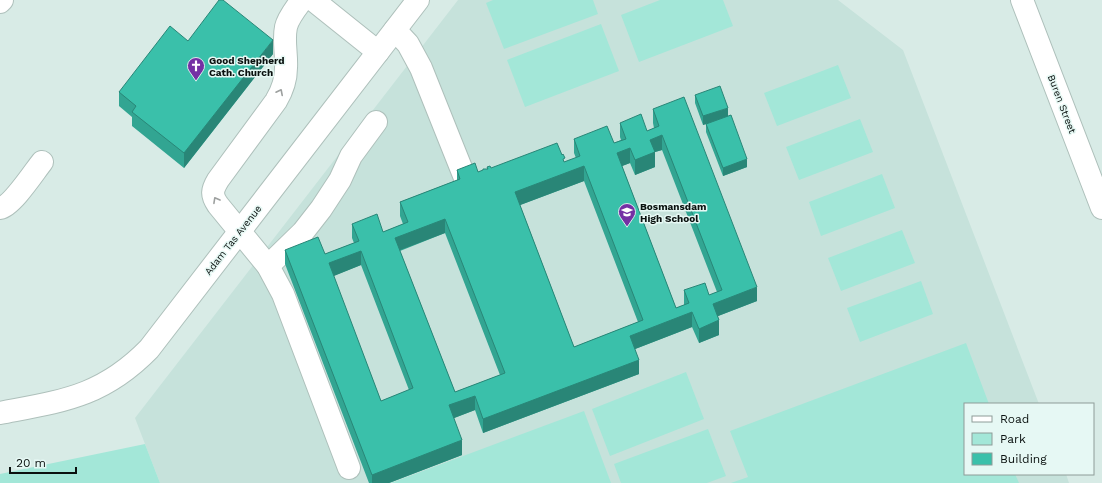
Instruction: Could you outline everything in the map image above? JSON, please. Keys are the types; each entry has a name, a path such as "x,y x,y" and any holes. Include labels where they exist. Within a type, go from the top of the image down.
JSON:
{"street":[{"path":"302,0 288,21 286,27 286,68 283,89 276,101 218,180 213,191 213,196 218,205 268,266 283,294 349,468"},
{"path":"313,0 378,52"},
{"name":"Adam Tas Avenue","path":"0,413 71,398 91,391 110,382 124,372 149,349 418,0"},
{"name":"Buren Street","path":"1022,0 1102,208"},
{"path":"395,30 408,44 421,68 465,178"},
{"path":"268,266 303,232 321,209 340,180 351,156 376,122"},
{"path":"0,208 12,201 42,162"}],"shaded area":[{"name":"Bosmansdam High School","path":"458,0 838,0 903,50 1039,403 964,403 964,475 1066,475 1069,483 160,483 135,418"}],"green space":[{"path":"493,0 593,0 598,14 504,49 486,3"},
{"path":"660,0 723,0 733,26 639,62 621,15"},
{"path":"601,24 619,71 525,107 507,60"},
{"path":"838,65 851,98 777,126 764,93"},
{"path":"860,119 873,152 799,180 786,147"},
{"path":"882,174 895,208 821,236 809,202"},
{"path":"902,230 915,263 841,291 828,258"},
{"path":"921,281 933,314 860,342 847,308"},
{"path":"966,343 989,403 964,403 964,475 1015,475 1019,483 731,483 748,477 730,431"},
{"path":"686,372 704,419 610,456 592,409"},
{"path":"584,411 611,483 391,483"},
{"path":"708,429 726,476 707,483 621,483 614,464"},
{"path":"145,444 160,483 0,483 0,474"}],"building":[{"name":"Good Shepherd Cath. Church","path":"219,0 223,0 273,40 184,153 132,112 136,106 119,92 170,26 188,41"},
{"path":"720,86 728,108 703,116 695,95"},
{"path":"684,97 757,287 713,304 719,320 699,329 692,312 630,336 639,360 483,419 475,396 449,405 462,440 372,475 285,250 318,237 325,254 359,241 352,224 377,214 383,232 408,222 400,202 460,179 457,170 475,163 478,172 483,169 488,169 487,167 490,166 491,168 557,143 562,155 563,154 565,158 563,159 564,162 580,156 574,139 607,126 614,143 626,139 620,123 641,114 647,131 659,126 653,109","holes":["662,135 722,290 709,295 705,283 684,290 689,303 676,308 617,153 630,148 635,160 655,152 650,140","584,166 643,320 574,347 515,192","445,219 505,373 455,392 395,238","361,251 413,388 381,401 329,263"]},
{"path":"731,115 747,159 723,168 706,124"}],"place":[{"name":"Good Shepherd Cath. Church","path":"196,81"},
{"name":"Bosmansdam High School","path":"627,227"}]}
